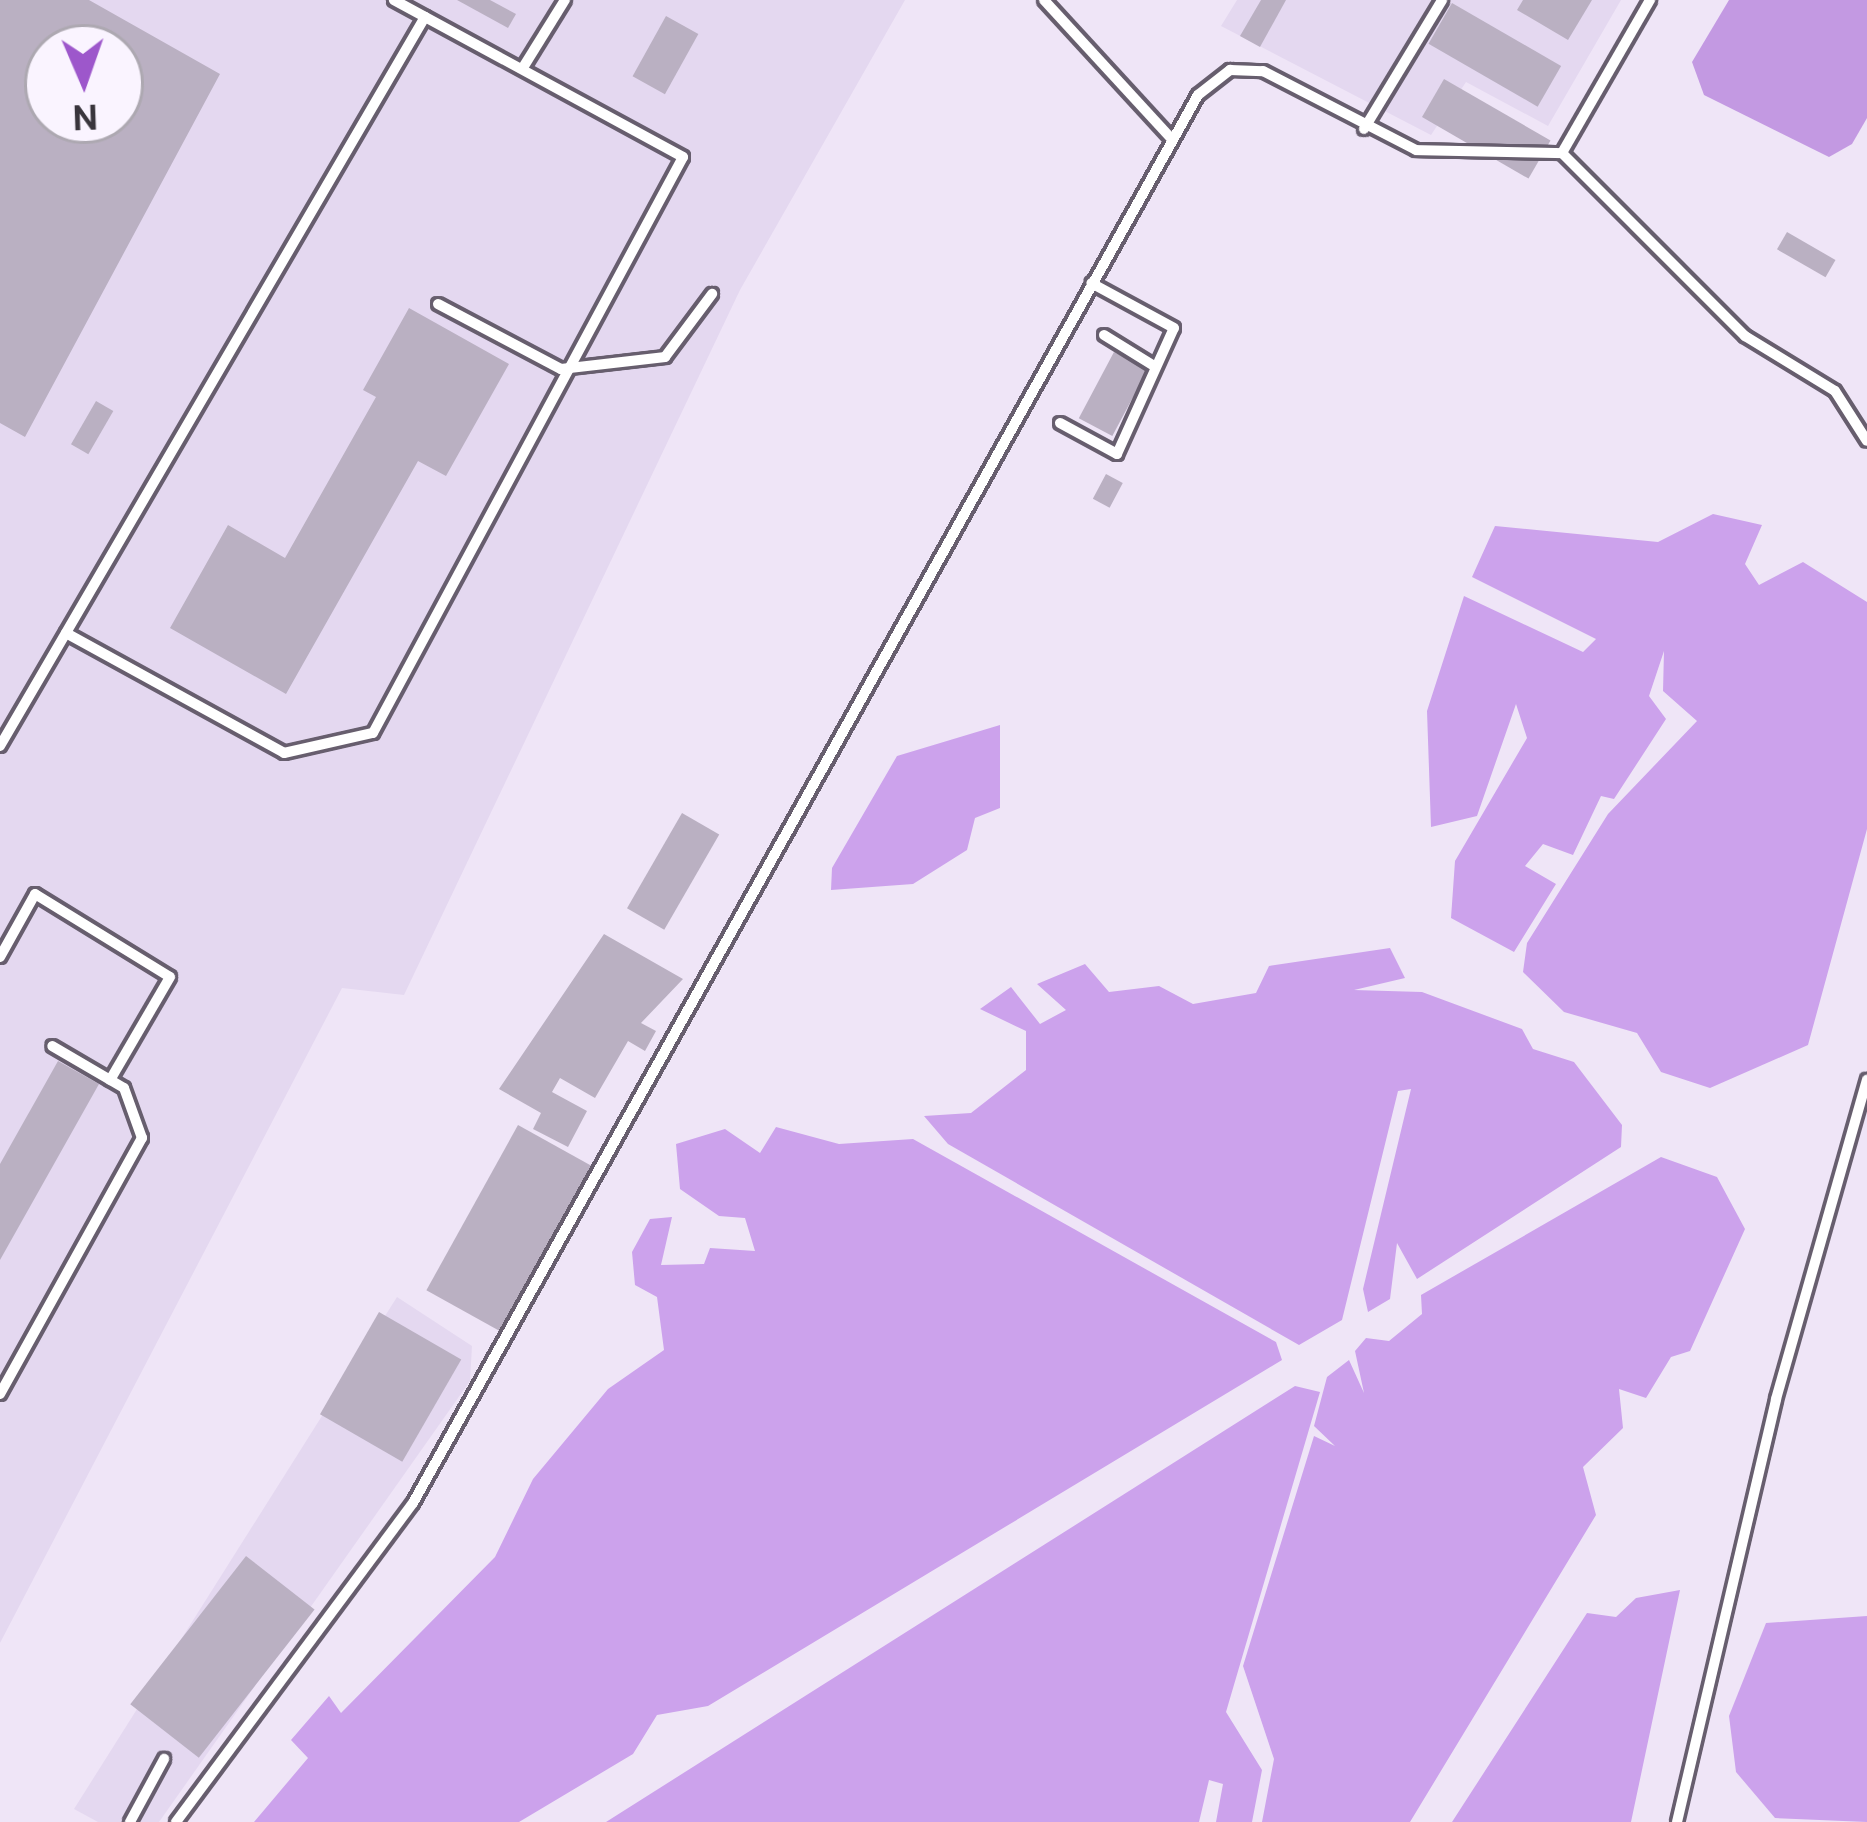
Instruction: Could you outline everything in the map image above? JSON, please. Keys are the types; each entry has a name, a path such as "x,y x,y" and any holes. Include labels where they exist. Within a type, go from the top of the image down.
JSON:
{"lane":[{"path":"66,633 284,752 373,733 561,369 682,157 524,66 394,0"},
{"path":"524,66 565,0"},
{"path":"1044,0 1172,139"},
{"path":"1364,129 1442,0"},
{"path":"1562,152 1650,0"},
{"path":"0,746 425,17"},
{"path":"176,1822 413,1503 1198,95 1230,70 1263,71 1364,129 1416,151 1562,152 1745,336 1834,391 1867,441"},
{"path":"1091,283 1174,328 1154,366"},
{"path":"438,304 561,369 665,357 712,294"},
{"path":"1060,423 1117,454 1162,370 1104,335"},
{"path":"0,957 35,894 170,977 110,1080"},
{"path":"0,1394 136,1162 140,1112 110,1080 52,1046"},
{"path":"1677,1822 1776,1399 1867,1080"},
{"path":"130,1822 164,1759"}],"shaded area":[{"path":"0,0 905,0 740,290 404,995 342,988 0,1643"},
{"path":"1237,0 1621,0 1548,126 1466,82 1431,135 1221,26"},
{"path":"1729,0 1867,0 1867,118 1852,144 1829,157 1704,95 1692,62"},
{"path":"1713,514 1762,525 1745,564 1759,585 1803,562 1867,602 1867,829 1808,1045 1710,1088 1661,1072 1637,1033 1564,1012 1523,972 1527,943 1608,814 1697,721 1663,691 1664,651 1649,696 1666,719 1614,799 1601,796 1573,855 1543,844 1525,866 1556,884 1514,952 1451,918 1455,861 1527,738 1516,704 1477,816 1431,827 1427,711 1464,596 1583,652 1596,639 1472,577 1495,526 1658,542"},
{"path":"1000,725 1000,808 975,818 967,850 913,884 831,890 832,868 897,756"},
{"path":"1390,948 1405,978 1354,990 1422,992 1522,1029 1533,1049 1574,1062 1622,1125 1621,1147 1417,1279 1397,1243 1390,1299 1368,1312 1363,1289 1411,1089 1398,1091 1342,1320 1299,1345 948,1144 924,1116 971,1113 1026,1070 1026,1031 980,1009 1011,987 1040,1024 1066,1010 1037,984 1085,964 1109,992 1159,986 1193,1004 1256,993 1269,966"},
{"path":"776,1127 839,1144 913,1139 1276,1342 1282,1360 708,1706 657,1715 633,1754 519,1822 254,1822 308,1758 291,1740 329,1696 341,1713 495,1557 533,1479 608,1389 664,1350 657,1297 635,1285 632,1252 650,1219 672,1217 661,1265 704,1264 710,1248 755,1251 745,1218 719,1216 680,1189 676,1144 725,1129 760,1153"},
{"path":"1661,1157 1717,1177 1745,1229 1690,1351 1671,1357 1646,1398 1619,1389 1623,1428 1583,1467 1596,1515 1410,1822 1262,1822 1274,1759 1243,1666 1314,1436 1335,1446 1314,1426 1327,1377 1349,1360 1364,1393 1355,1351 1366,1338 1389,1341 1422,1314 1421,1295"},
{"path":"397,1297 472,1346 470,1381 159,1822 98,1822 74,1809"},
{"path":"1295,1386 1320,1392 1226,1712 1262,1770 1252,1822 1216,1822 1223,1784 1209,1780 1199,1822 606,1822"},
{"path":"1680,1590 1631,1822 1452,1822 1587,1613 1616,1617 1636,1598"},
{"path":"1867,1616 1867,1822 1775,1818 1736,1772 1729,1716 1766,1623"}],"building":[{"path":"0,0 89,0 131,24 24,24 24,144 144,144 144,31 220,74 25,437 0,423"},
{"path":"457,0 490,0 516,14 508,28"},
{"path":"1261,0 1286,0 1260,47 1240,36"},
{"path":"1523,0 1592,0 1568,40 1517,10"},
{"path":"1452,3 1561,66 1538,107 1428,44"},
{"path":"666,16 698,34 665,94 633,76"},
{"path":"1444,79 1551,140 1529,179 1422,117"},
{"path":"1787,232 1835,260 1825,277 1777,249"},
{"path":"409,308 509,364 446,476 418,461 286,694 170,628 228,525 285,558 376,397 363,390"},
{"path":"1114,352 1148,370 1112,436 1079,418"},
{"path":"96,401 113,411 88,454 71,444"},
{"path":"1106,474 1123,483 1110,508 1093,499"},
{"path":"682,813 719,834 664,930 627,908"},
{"path":"604,934 683,979 641,1023 656,1031 645,1051 628,1041 595,1098 560,1078 552,1092 587,1111 568,1147 533,1129 541,1113 499,1089"},
{"path":"58,1061 99,1084 0,1260 0,1164"},
{"path":"518,1125 596,1168 504,1333 426,1290"},
{"path":"379,1312 461,1360 402,1462 320,1414"},
{"path":"246,1556 315,1610 199,1758 130,1704"}]}
